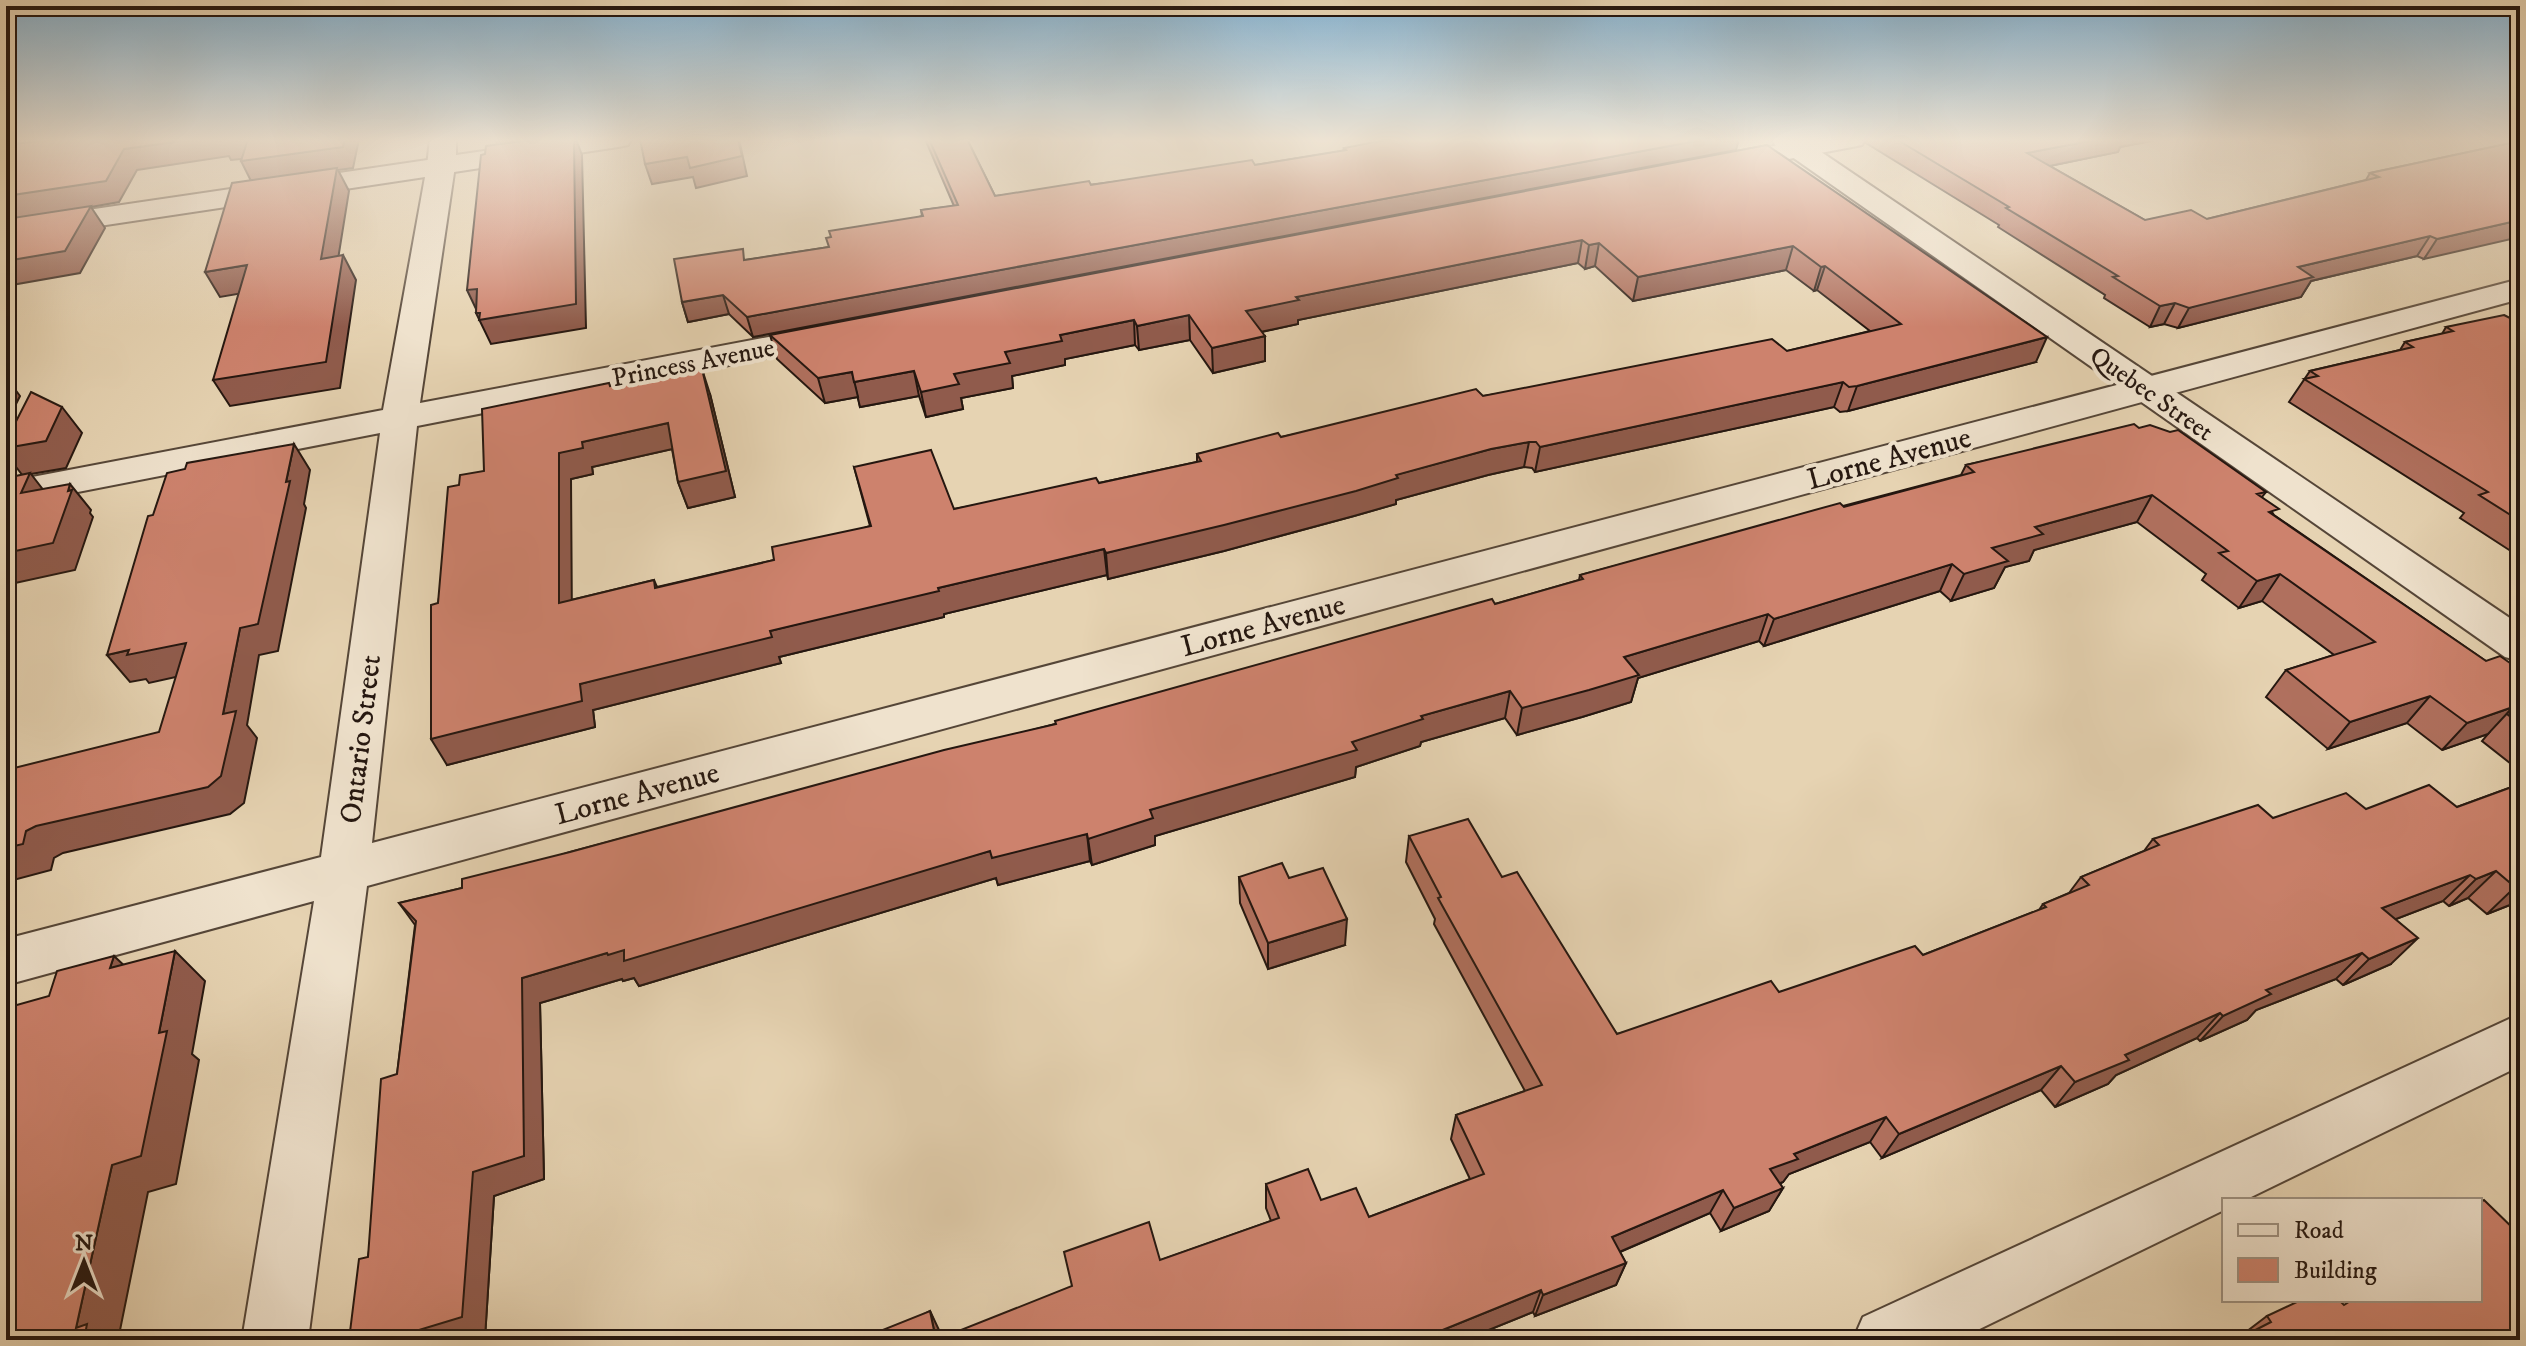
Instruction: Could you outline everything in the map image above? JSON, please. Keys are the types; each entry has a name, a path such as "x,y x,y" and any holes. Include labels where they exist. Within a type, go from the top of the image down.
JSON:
{"street":[{"path":"6,231 167,202"},
{"name":"Ontario Street","path":"275,1340 344,871 400,418 434,202"},
{"name":"Quebec Street","path":"1875,202 2520,646"},
{"name":"Lorne Avenue","path":"6,962 2520,289"},
{"path":"2458,305 2495,325"},
{"name":"Princess Avenue","path":"6,494 867,329"},
{"path":"1886,1340 2520,1039"}],"building":[{"path":"226,202 331,202 321,259 343,255 326,362 213,380 247,265 205,272"},
{"path":"476,202 575,202 576,304 479,320 480,313 476,313 477,289 467,290"},
{"path":"957,202 1368,202 747,317 723,295 682,302 674,259 743,249 744,260 829,247 826,238 831,237 829,231 923,216 921,210 958,205"},
{"path":"1469,202 1850,202 2047,337 1857,386 1849,387 1843,382 1540,447 1536,442 1529,442 1491,449 1396,475 1398,478 1356,491 1224,525 1106,553 1104,549 770,631 772,637 580,684 582,701 431,739 431,605 438,603 448,487 459,485 460,475 484,471 482,409 609,383 610,386 702,369 726,471 678,482 668,423 582,442 583,448 559,453 559,603 654,580 655,588 774,560 772,547 871,526 854,467 931,450 954,509 1096,478 1099,483 1201,461 1197,454 1278,433 1281,437 1476,389 1483,396 1772,339 1787,351 1901,324 1825,266 1821,267 1793,246 1638,277 1599,243 1589,245 1582,240 1296,297 1299,300 1246,311 1265,336 1212,348 1189,315 1137,326 1134,320 1060,335 1062,341 1005,352 1010,363 954,374 959,384 921,392 914,371 854,382 852,372 818,378 770,335"},
{"path":"2000,202 2113,202 2145,220 2191,210 2207,219 2277,202 2520,202 2520,220 2437,239 2430,236 2298,267 2313,277 2189,308 2175,303 2160,306 2113,277 2118,276 2006,208 2009,207"},
{"path":"91,206 65,251 6,261 6,219"},
{"path":"2504,315 2520,323 2520,521 2479,495 2488,492 2304,379 2318,376 2310,371 2413,347 2405,342 2453,331 2446,327"},
{"path":"31,392 62,407 46,441 6,448 6,441"},
{"path":"2134,424 2139,428 2150,425 2170,432 2178,430 2266,492 2257,494 2279,509 2269,512 2486,661 2500,656 2520,670 2520,724 2507,714 2513,707 2467,723 2430,696 2350,722 2286,670 2375,642 2280,574 2257,581 2219,553 2228,551 2152,495 2035,527 2043,534 1992,548 2008,561 1964,574 1952,564 1774,619 1768,614 1624,657 1639,675 1589,690 1522,708 1510,691 1421,716 1423,719 1352,742 1357,750 1150,810 1153,818 1088,839 1087,834 992,858 990,851 624,961 624,950 522,978 524,1156 473,1172 462,1317 386,1340 349,1340 359,1259 368,1257 381,1079 397,1074 416,921 399,903 462,888 462,879 944,750 1056,724 1055,721 1492,599 1495,604 1583,579 1580,575 1840,503 1844,507 1974,472 1966,465"},
{"path":"294,444 286,482 290,481 258,624 240,628 223,714 236,711 221,776 208,787 36,826 26,831 23,844 6,848 6,770 159,732 186,643 127,655 129,650 107,655 148,516 153,515 167,473 185,469 187,463"},
{"path":"30,473 21,493 70,484 68,491 72,490 53,543 6,553 6,478"},
{"path":"2520,784 2520,885 2515,887 2496,871 2476,879 2470,875 2382,908 2418,938 2369,959 2362,953 2266,990 2271,994 2125,1055 2129,1060 2075,1082 2061,1066 1899,1134 1886,1117 1794,1154 1798,1159 1770,1169 1783,1188 1734,1208 1723,1190 1612,1237 1626,1263 1543,1295 1541,1290 1418,1340 936,1340 1072,1286 1064,1252 1149,1222 1160,1260 1279,1218 1266,1184 1308,1169 1321,1200 1356,1188 1369,1217 1484,1174 1456,1115 1542,1085 1438,898 1441,897 1409,836 1468,819 1502,877 1517,872 1617,1034 1771,981 1779,992 1915,946 1923,955 2046,907 2043,904 2089,885 2081,877 2159,845 2153,839 2258,805 2273,818 2346,793 2366,809 2429,785 2457,807"},
{"path":"1282,863 1289,878 1323,868 1347,919 1268,943 1239,877"},
{"path":"175,951 159,1033 167,1031 141,1156 112,1165 76,1328 87,1324 84,1340 6,1340 6,1008 49,996 57,971 114,956 110,968"},
{"path":"2482,1201 2520,1235 2520,1340 2236,1340 2271,1322 2267,1316 2297,1302 2341,1302 2344,1305 2349,1302 2482,1302"},
{"path":"930,1311 936,1340 877,1340 875,1333"}]}
